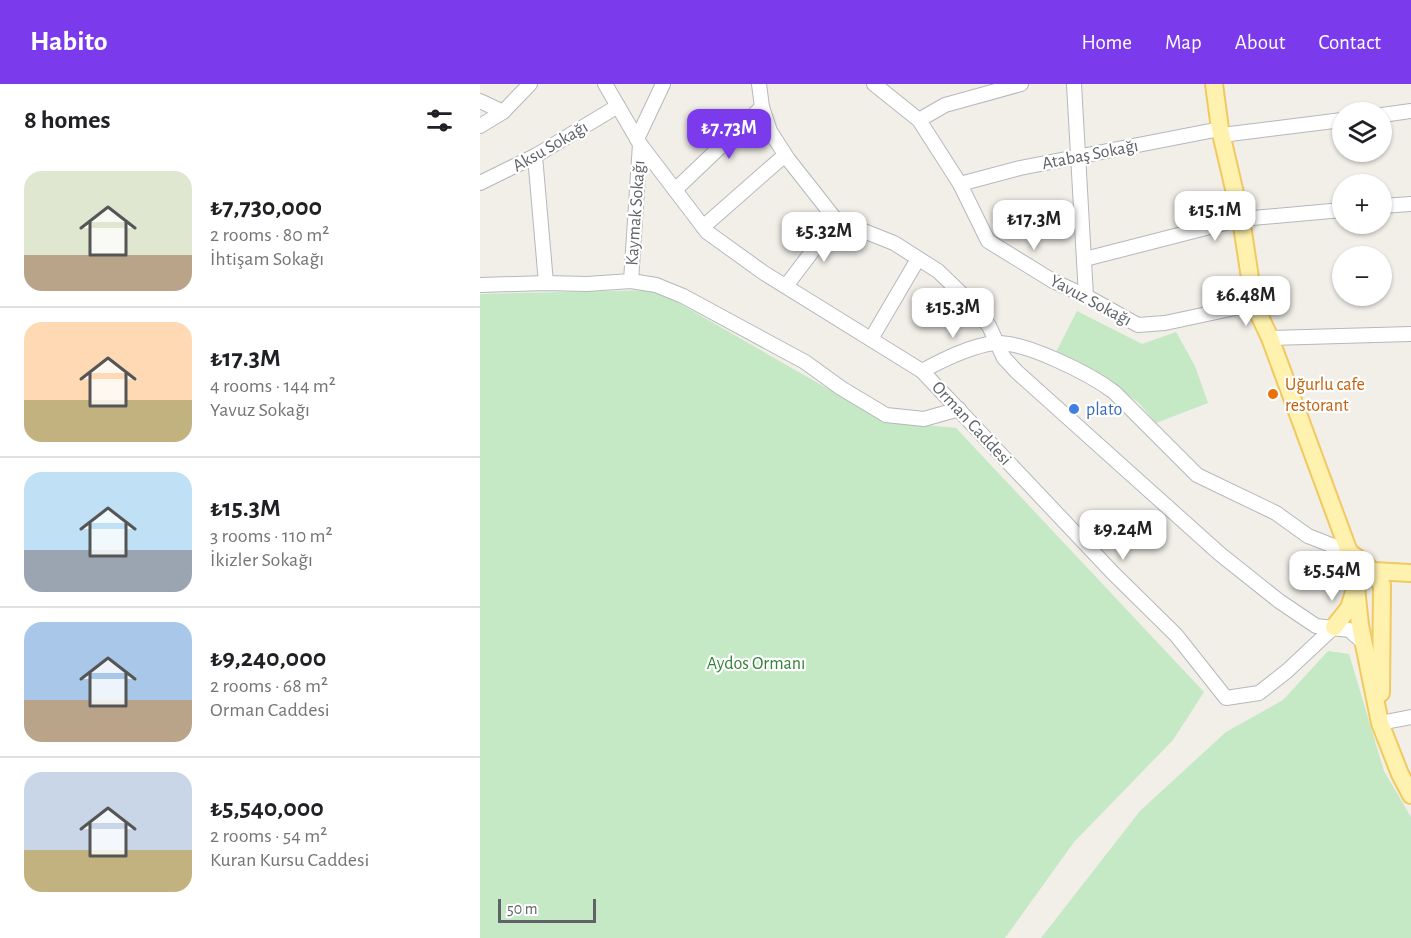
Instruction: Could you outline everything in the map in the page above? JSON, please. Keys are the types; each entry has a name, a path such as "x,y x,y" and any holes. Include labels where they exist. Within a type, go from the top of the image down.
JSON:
{"main road":[{"path":"1214,84 1221,132 1241,219 1254,303 1270,338 1349,552 1354,569 1363,642 1380,723 1411,795"},
{"path":"1349,552 1365,562 1382,585 1380,723"},
{"path":"1334,627 1349,608 1355,589 1362,577 1373,571 1411,572"},
{"path":"1334,627 1358,609 1370,606 1382,585 1411,572"}],"street":[{"path":"480,126 503,112 531,84"},
{"name":"Orman Caddesi","path":"605,84 639,141 707,232 786,286 922,371 1113,573 1176,635 1226,698 1259,693 1287,671 1334,627"},
{"path":"639,141 663,84"},
{"path":"759,84 762,107 771,131 785,155 836,220 894,243 938,272 968,300 989,326 1004,358 1017,372 1220,554 1316,626 1349,630 1363,642"},
{"name":"Yavuz Sokağı","path":"874,84 919,120 960,184 988,241 1053,281 1086,296 1138,325 1165,323 1254,303"},
{"path":"919,120 945,105 1021,84"},
{"path":"1074,84 1086,296"},
{"path":"480,101 503,112"},
{"name":"Aksu Sokağı","path":"480,183 535,156 618,106"},
{"path":"675,190 762,107"},
{"path":"1392,114 1411,111"},
{"name":"Atabaş Sokağı","path":"960,184 1077,156 1221,132 1332,121"},
{"name":"Kaymak Sokağı","path":"631,281 639,141"},
{"path":"703,227 785,155"},
{"path":"535,156 546,283"},
{"path":"1392,205 1411,204"},
{"path":"1084,258 1241,219 1332,211"},
{"path":"786,286 836,220"},
{"path":"871,339 918,259"},
{"path":"480,285 587,284 631,281 656,285 683,296 805,362 841,388 886,415 924,419 959,409"},
{"path":"1270,338 1411,334"},
{"path":"922,371 945,359 982,345 996,343 1023,347 1050,358 1099,381 1114,392 1197,475 1276,513 1308,536 1349,552"},
{"path":"1380,723 1411,717"}],"green space":[{"name":"Aydos Ormanı","path":"656,290 884,421 956,428 1204,692 1173,740 1074,842 1005,938 480,938 480,294"},
{"path":"1077,311 1142,344 1176,332 1195,366 1208,403 1156,423 1139,403 1110,382 1055,354"},
{"path":"1328,651 1349,654 1384,771 1411,817 1411,938 1041,938 1140,811 1226,732 1283,700"}],"place":[{"name":"Uğurlu cafe restorant","path":"1273,394"},
{"name":"plato","path":"1074,409"}]}
